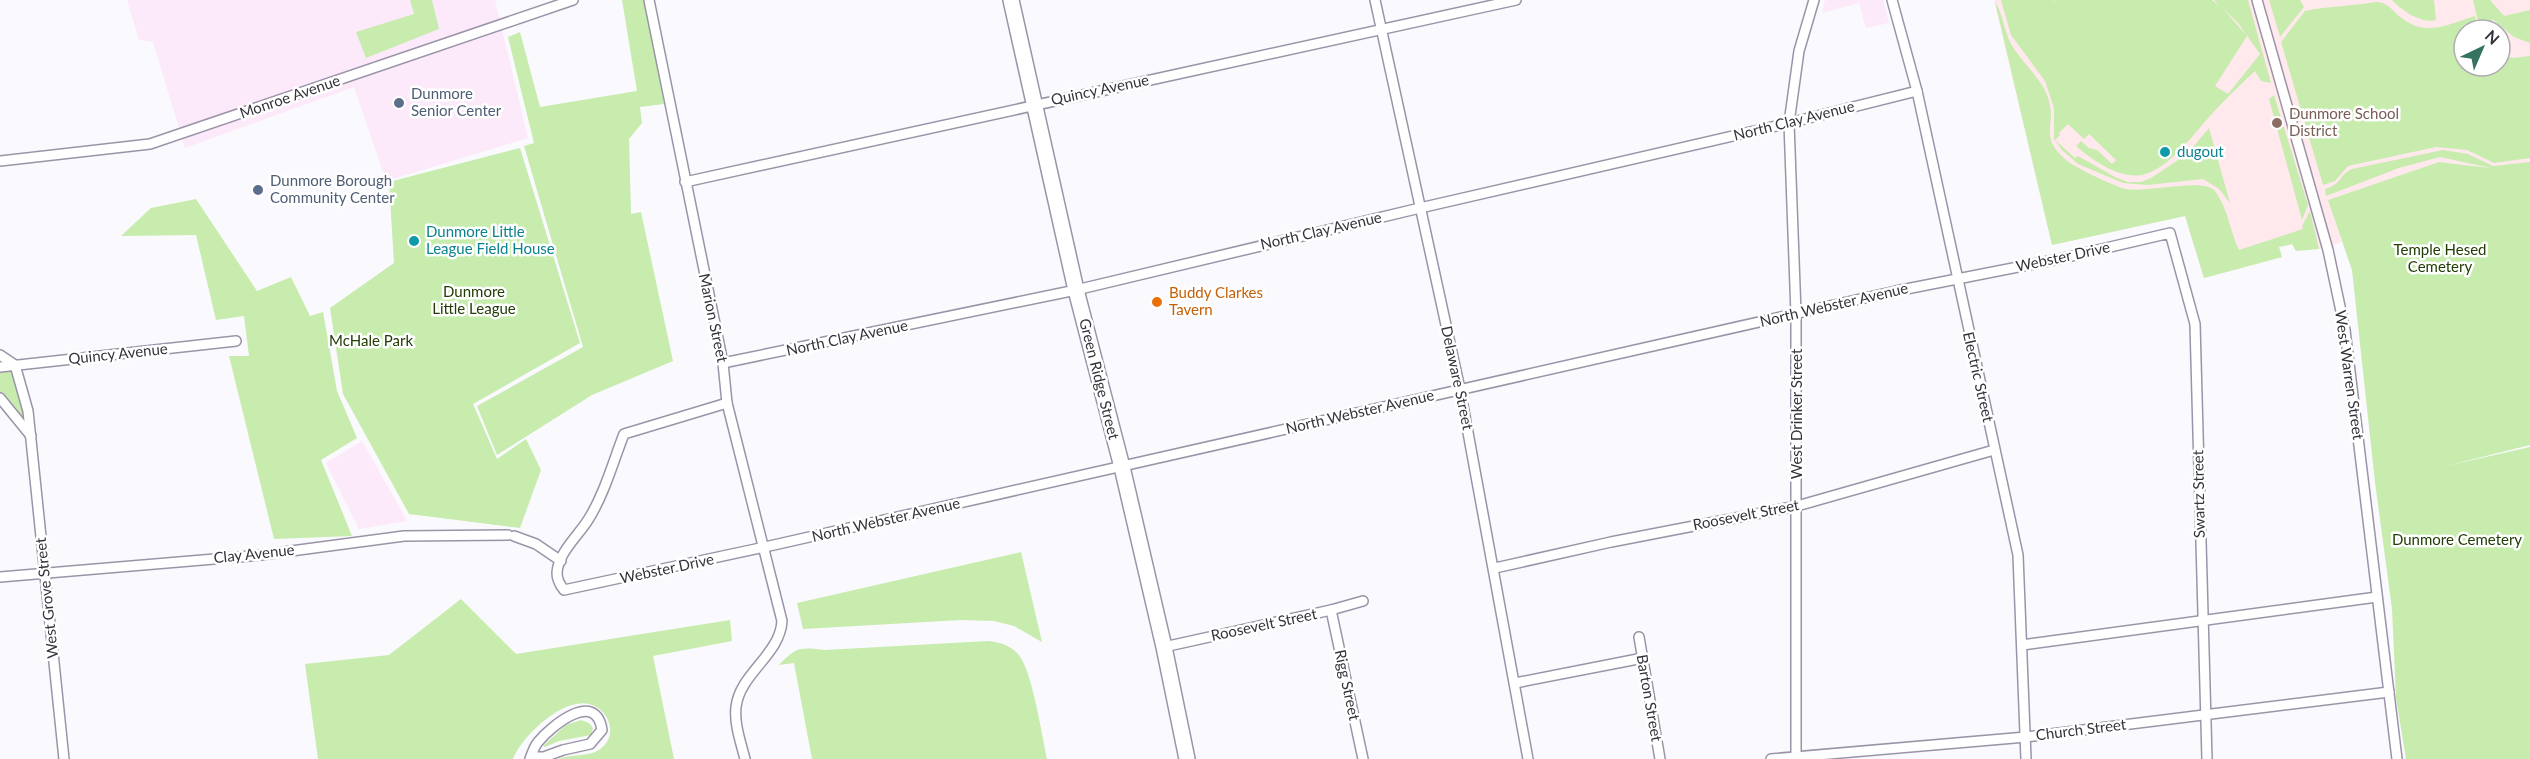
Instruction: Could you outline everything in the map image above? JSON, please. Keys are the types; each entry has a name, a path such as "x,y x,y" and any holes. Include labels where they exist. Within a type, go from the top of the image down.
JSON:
{"main road":[{"name":"Green Ridge Street","path":"1011,0 1076,290 1122,467 1164,647 1187,759"}],"street":[{"name":"Monroe Avenue","path":"0,161 150,144 573,0"},
{"name":"Marion Street","path":"649,0 723,363 727,403 782,621 781,634 745,682 736,707 736,721 745,759"},
{"name":"Delaware Street","path":"1375,0 1460,389 1495,568 1528,759"},
{"name":"Quincy Avenue","path":"685,182 1516,0"},
{"name":"West Drinker Street","path":"1796,757 1796,314 1788,123 1799,51 1814,0"},
{"name":"Electric Street","path":"1892,0 1917,91 2018,555 2026,759"},
{"name":"West Warren Street","path":"2257,0 2328,250 2342,319 2397,759"},
{"name":"North Clay Avenue","path":"723,363 1076,290 1917,91"},
{"name":"Webster Drive","path":"1956,278 2059,259 2170,233"},
{"name":"Swartz Street","path":"2170,233 2195,324 2207,759"},
{"name":"North Webster Avenue","path":"765,547 1956,278"},
{"name":"Quincy Avenue","path":"0,367 236,341"},
{"path":"0,355 15,365"},
{"name":"West Grove Street","path":"15,365 28,411 64,759"},
{"path":"0,398 31,436"},
{"path":"561,561 572,541 588,520 624,434 727,403"},
{"name":"Roosevelt Street","path":"1495,568 1611,542 1797,506 1994,450"},
{"name":"Clay Avenue","path":"0,577 261,555 404,536 511,536 536,544 561,561"},
{"name":"Webster Drive","path":"561,561 557,573 560,585 564,590 569,590 765,547"},
{"path":"2022,645 2377,597"},
{"name":"Roosevelt Street","path":"1164,647 1363,601"},
{"name":"Rigg Street","path":"1331,610 1363,759"},
{"name":"Barton Street","path":"1639,637 1660,759"},
{"path":"1515,683 1642,658"},
{"name":"Church Street","path":"1772,759 2026,736 2389,692"},
{"path":"579,712 596,717 601,723 602,730 590,744 544,757 530,758 536,745 564,718 579,712"}],"shaded area":[{"path":"127,0 410,0 415,14 438,29 432,0 495,0 528,138 386,181 354,87 185,148 153,42 139,40"},
{"path":"1825,0 1883,0 1889,23 1866,28 1859,3 1822,13"},
{"name":"Dunmore School District","path":"1994,0 2530,0 2530,165 2494,168 2439,162 2329,200 2342,242 2319,249 2296,251 2292,244 2279,247 2282,257 2204,278 2185,216 2052,245"},
{"path":"362,441 407,521 359,529 326,463"}],"green space":[{"path":"410,0 432,0 439,29 366,58 356,32 414,14"},
{"path":"622,0 645,0 664,104 640,107 642,123 629,139 631,214 641,212 673,361 592,395 497,455 477,406 583,347 524,146 534,143 508,37 520,32 540,107 637,91"},
{"path":"2001,0 2054,0 2052,3 2055,0 2212,0 2219,6 2214,0 2248,0 2271,83 2261,81 2255,71 2220,105 2171,159 2152,172 2142,175 2124,174 2106,167 2076,146 2081,141 2089,148 2097,150 2112,164 2116,160 2089,134 2084,139 2068,124 2055,140 2075,158 2078,156 2128,182 2141,182 2187,154 2209,128 2230,203 2219,189 2203,179 2148,185 2123,183 2078,164 2062,150 2054,139 2054,108 2045,81 2011,35","holes":["2221,6 2238,23 2260,54 2228,94 2215,86 2247,36"]},
{"path":"2269,0 2300,0 2304,7 2280,37"},
{"path":"2392,0 2434,0 2436,20 2430,21 2412,16"},
{"path":"2473,0 2490,0 2504,16 2530,10 2530,43 2512,35 2512,18 2477,18"},
{"path":"1995,2 2013,48 2046,93 2051,110 2050,137 2057,151 2070,163 2113,185 2126,189 2188,185 2209,187 2215,191 2223,205 2239,250 2303,229 2302,226 2310,211 2319,249 2296,251 2292,244 2279,247 2282,257 2204,278 2185,216 2052,245"},
{"path":"2380,2 2418,27 2436,28 2452,24 2452,78 2512,78 2512,58 2530,56 2530,158 2494,163 2467,150 2436,147 2348,166 2335,181 2323,185 2281,42 2305,11"},
{"path":"2274,95 2308,205 2302,220 2269,99"},
{"name":"Dunmore Little League","path":"520,148 580,343 473,404 497,459 526,439 541,470 520,528 409,514 343,394 330,308 394,263 389,182"},
{"path":"2443,150 2468,154 2493,166 2530,162 2530,445 2446,466 2530,447 2530,759 2406,759 2396,698 2392,609 2375,482 2352,270 2328,200 2439,162 2491,168 2440,157 2399,168 2326,196 2325,189 2335,185 2344,174 2352,169"},
{"path":"196,199 257,291 291,277 310,316 323,312 337,391 357,438 321,460 352,536 274,539 229,356 249,356 244,316 216,320 196,235 121,236 151,208"},
{"path":"0,355 15,365 31,436 0,398"},
{"path":"1021,552 1042,642 1014,626 994,621 961,620 803,629 797,603"},
{"path":"461,599 516,654 730,620 732,641 653,656 674,759 558,759 595,752 609,738 609,724 602,711 589,704 578,704 555,713 544,721 525,740 513,759 318,759 305,664 389,655"},
{"path":"988,641 1011,648 1023,662 1032,688 1047,759 812,759 794,663 779,665 794,652 804,649 825,650"},
{"path":"581,720 589,723 593,728 591,735 543,746 566,725"}],"place":[{"name":"Dunmore Senior Center","path":"399,103"},
{"name":"Dunmore School District","path":"2277,123"},
{"name":"dugout","path":"2165,152"},
{"name":"Dunmore Borough Community Center","path":"258,190"},
{"name":"Dunmore Little League Field House","path":"414,241"},
{"name":"Buddy Clarkes Tavern","path":"1157,302"}],"park label":[{"name":"Temple Hesed Cemetery","path":"2440,258"},
{"name":"McHale Park","path":"371,341"},
{"name":"Dunmore Cemetery","path":"2457,540"}]}
